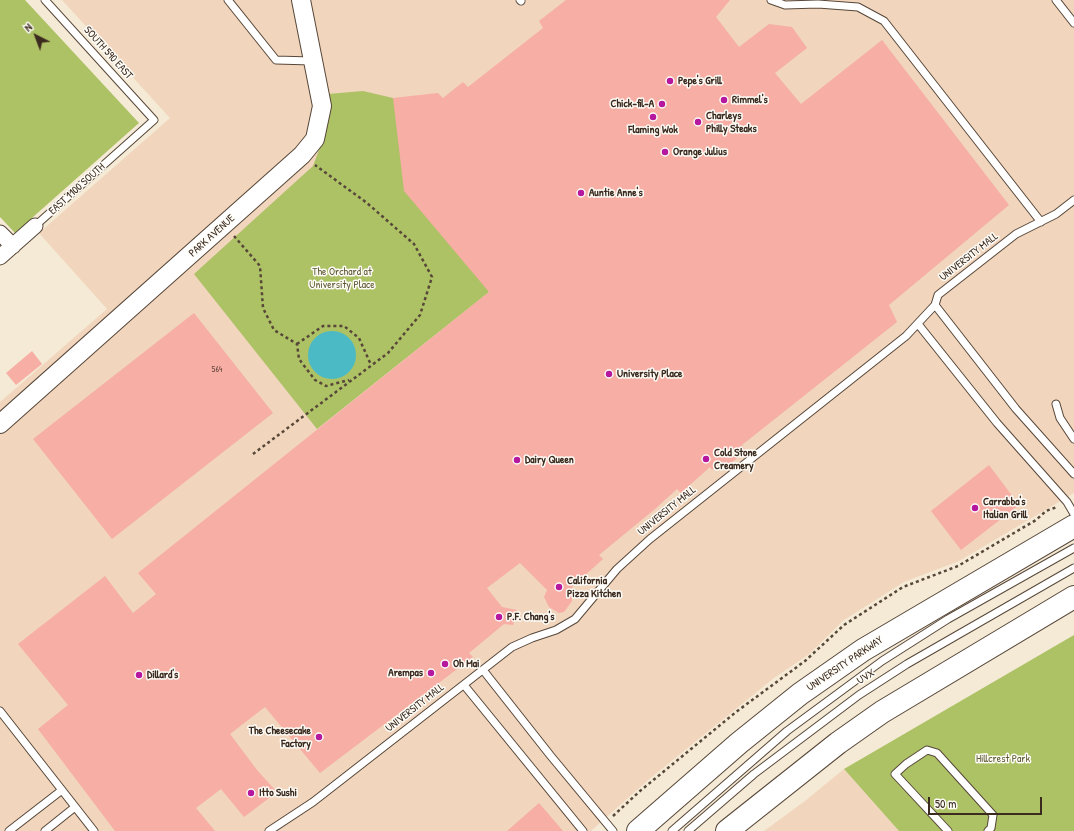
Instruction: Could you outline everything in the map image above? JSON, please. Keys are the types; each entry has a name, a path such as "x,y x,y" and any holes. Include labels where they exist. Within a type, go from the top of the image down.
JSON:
{"main road":[{"name":"UNIVERSITY PARKWAY","path":"638,831 739,743 800,694 864,650 1074,526"},
{"path":"727,831 838,743 882,712 1074,597"}],"street":[{"name":"PARK AVENUE","path":"0,424 302,155 315,139 322,106 301,0"},
{"name":"EAST 1100 SOUTH","path":"0,257 35,226"},
{"path":"0,232 13,246"}],"lane":[{"name":"SOUTH 590 EAST","path":"45,0 154,120"},
{"path":"228,0 276,60 313,61"},
{"path":"771,0 785,5 818,4 858,6 884,21 1041,222"},
{"path":"1056,0 1074,23"},
{"name":"EAST 1100 SOUTH","path":"35,226 154,120"},
{"name":"UNIVERSITY MALL","path":"269,831 313,802 512,647 556,630 575,619 617,569 650,538 902,340 935,305 938,295 1016,234 1056,214 1074,200"},
{"path":"935,305 1016,409 1074,474"},
{"path":"918,324 997,423 1067,502 1074,514"},
{"path":"1056,404 1060,418 1074,440"},
{"path":"672,831 787,731 882,661 948,619 1074,548"},
{"name":"UVX","path":"688,831 765,765 859,695 913,661 1074,568"},
{"path":"483,670 550,755 613,831"},
{"path":"464,685 583,831"},
{"path":"0,711 94,831"},
{"path":"948,831 895,774 906,764 927,750 937,753 993,815 991,828 988,831"},
{"path":"9,831 62,790"},
{"path":"45,831 75,807"}],"path":[{"path":"253,454 388,353 420,315 432,277 414,244 367,202 302,155"},
{"path":"223,225 260,266 263,308 274,330 297,344"},
{"path":"297,344 322,326 344,326 359,338 371,365"},
{"path":"297,344 299,359 315,380 326,386 352,380"}],"shaded area":[{"name":"University Place","path":"62,0 1074,0 1074,493 959,561 904,582 844,620 808,655 774,678 648,780 591,831 0,831 0,402 107,309 39,233 170,118"},
{"path":"844,769 899,831 764,831 805,801"}],"green space":[{"path":"0,0 25,0 139,123 15,233 0,217"},
{"name":"The Orchard at University Place","path":"363,91 393,98 489,292 317,429 194,274 313,166 326,131 328,94"},
{"name":"Hillcrest Park","path":"1074,635 1074,831 899,831 844,769"}],"water":[{"path":"332,331 341,333 349,338 354,346 356,355 354,364 349,372 341,377 332,379 323,377 315,372 310,364 308,355 310,346 315,338 323,333"}],"building":[{"name":"University Place","path":"566,0 730,0 716,17 739,47 769,24 792,27 807,48 775,73 801,104 882,40 1009,205 889,305 897,322 742,445 746,451 726,467 722,462 712,470 710,467 681,493 677,489 599,555 603,559 572,587 572,601 564,612 559,613 549,607 544,597 547,590 520,563 487,588 502,607 517,610 513,625 504,624 469,653 473,657 320,773 265,707 230,734 257,770 277,792 244,817 221,789 196,808 215,831 115,831 38,729 68,705 18,644 105,576 133,613 156,594 138,573 489,292 404,191 393,98 438,93 443,98 463,82 468,87 543,28 539,21"},
{"path":"194,313 273,413 112,539 33,439"},
{"path":"32,351 42,364 16,385 6,373"},
{"name":"Carrabba's Italian Grill","path":"989,465 1019,505 961,550 931,511"},
{"path":"539,803 563,831 507,831"}],"place":[{"name":"Pepe's Grill","path":"670,81"},
{"name":"Rimmel's","path":"724,100"},
{"name":"Chick-fil-A","path":"662,104"},
{"name":"Flaming Wok","path":"653,117"},
{"name":"Charleys Philly Steaks","path":"698,122"},
{"name":"Orange Julius","path":"665,152"},
{"name":"Auntie Anne's","path":"581,193"},
{"name":"University Place","path":"609,374"},
{"name":"Cold Stone Creamery","path":"706,459"},
{"name":"Dairy Queen","path":"517,460"},
{"name":"Carrabba's Italian Grill","path":"975,508"},
{"name":"California Pizza Kitchen","path":"559,587"},
{"name":"P.F. Chang's","path":"499,617"},
{"name":"Oh Mai","path":"445,664"},
{"name":"Arempas","path":"431,673"},
{"name":"Dillard's","path":"139,675"},
{"name":"The Cheesecake Factory","path":"319,737"},
{"name":"Itto Sushi","path":"251,793"}]}
